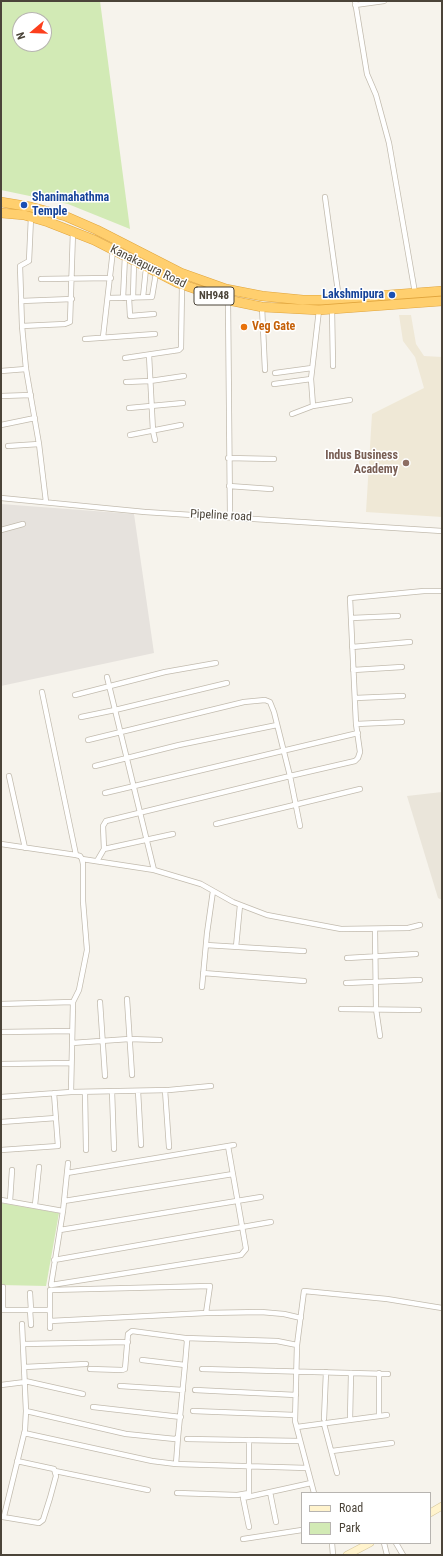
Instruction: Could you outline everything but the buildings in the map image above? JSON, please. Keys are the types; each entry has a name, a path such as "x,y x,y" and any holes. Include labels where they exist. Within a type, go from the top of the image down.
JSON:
{"highway":[{"name":"Kanakapura Road","path":"1,202 51,211 97,230 181,273 226,289 262,296 303,300 339,299 442,291"},
{"name":"Kanakapura Road","path":"1,213 31,217 73,231 94,240 146,268 182,285 228,300 262,308 319,310 442,301"},
{"path":"94,240 97,230"}],"street":[{"path":"384,1 355,3 367,74 376,95 389,143 415,293"},
{"path":"325,197 339,299"},
{"path":"31,217 29,261 20,266 22,326 26,369 39,444 46,502"},
{"path":"22,326 70,322 72,299 73,231"},
{"path":"102,337 111,278 113,250"},
{"path":"123,298 125,256"},
{"path":"134,261 130,316 154,314"},
{"path":"143,297 146,268"},
{"path":"108,298 152,296 156,273"},
{"path":"41,279 111,278"},
{"path":"125,358 179,350 181,348 182,285"},
{"path":"21,301 72,299"},
{"path":"228,300 228,458 230,516"},
{"path":"262,308 265,370"},
{"path":"332,309 333,366"},
{"path":"313,406 311,379 319,310"},
{"path":"85,339 155,334"},
{"path":"149,355 153,431 155,440"},
{"path":"275,373 312,368"},
{"path":"1,370 26,369"},
{"path":"126,382 150,381 184,376"},
{"path":"274,384 311,379"},
{"path":"1,396 31,395"},
{"path":"292,414 313,406 350,400"},
{"path":"129,408 183,403"},
{"path":"1,425 35,418"},
{"path":"130,436 181,425"},
{"path":"8,446 39,444"},
{"path":"228,458 274,459"},
{"path":"229,486 271,489"},
{"name":"Pipeline road","path":"1,498 140,511 442,531"},
{"path":"1,530 23,524"},
{"path":"97,861 104,849 104,822 290,776 355,762 360,752 356,724 350,598 424,591 442,591"},
{"path":"351,618 398,616"},
{"path":"352,648 410,642"},
{"path":"75,695 109,685 165,672 216,663"},
{"path":"354,670 402,668"},
{"path":"107,677 154,870"},
{"path":"81,717 227,683"},
{"path":"42,692 76,855"},
{"path":"355,698 403,696"},
{"path":"88,740 244,702 266,700 270,702 274,712 290,776 300,826"},
{"path":"356,724 402,722"},
{"path":"96,766 180,745 277,725"},
{"path":"105,793 358,733"},
{"path":"9,776 25,848"},
{"path":"216,824 360,789"},
{"path":"104,849 173,834"},
{"path":"1,844 76,855 80,856 82,859 154,870 201,884 240,905 267,915 341,929 408,928 420,925"},
{"path":"70,1092 73,1002 79,990 87,950 83,901 82,859"},
{"path":"202,987 213,891"},
{"path":"236,947 240,905"},
{"path":"375,929 376,1008 380,1036"},
{"path":"206,945 304,951"},
{"path":"347,958 416,954"},
{"path":"203,973 304,980"},
{"path":"346,983 420,980"},
{"path":"127,1000 132,1075"},
{"path":"1,1004 73,1002"},
{"path":"100,1002 105,1076"},
{"path":"341,1009 376,1008 419,1010"},
{"path":"1,1032 72,1031"},
{"path":"72,1044 129,1039 160,1040"},
{"path":"1,1064 71,1063"},
{"path":"1,1097 70,1092 165,1090 210,1086"},
{"path":"165,1090 169,1147"},
{"path":"112,1091 114,1149"},
{"path":"138,1091 141,1145"},
{"path":"85,1092 86,1150"},
{"path":"1,1150 58,1146 54,1093"},
{"path":"1,1122 56,1118"},
{"path":"67,1173 231,1145 233,1174 246,1249 241,1255 51,1285 63,1211 68,1163"},
{"path":"35,1206 39,1167"},
{"path":"10,1201 12,1170"},
{"path":"64,1201 233,1174"},
{"path":"60,1230 261,1197"},
{"path":"1,1200 63,1211"},
{"path":"54,1260 271,1222"},
{"path":"50,1328 50,1290 210,1286 206,1313"},
{"path":"3,1287 2,1310 50,1310"},
{"path":"314,1492 300,1441 296,1415 297,1346 304,1291 387,1298 442,1308"},
{"path":"30,1293 31,1325"},
{"path":"50,1320 261,1312 284,1314 301,1318"},
{"path":"22,1324 26,1411 24,1433 2,1517 38,1523 42,1522 56,1476 55,1471"},
{"path":"90,1369 123,1370 125,1368 129,1333 134,1331 185,1338 277,1341 297,1346"},
{"path":"176,1464 187,1341 185,1338"},
{"path":"23,1344 128,1342"},
{"path":"142,1360 185,1365"},
{"path":"24,1367 86,1364"},
{"path":"202,1369 388,1374"},
{"path":"326,1372 324,1421 337,1473"},
{"path":"350,1420 351,1373"},
{"path":"379,1373 379,1416"},
{"path":"1,1386 25,1382 83,1394"},
{"path":"120,1386 183,1390"},
{"path":"196,1390 296,1395"},
{"path":"93,1407 180,1417"},
{"path":"26,1411 126,1434 175,1439 178,1437"},
{"path":"193,1412 296,1415"},
{"path":"297,1427 324,1421 350,1420 386,1415"},
{"path":"24,1433 152,1461 176,1464 308,1468"},
{"path":"187,1439 300,1441"},
{"path":"177,1493 237,1495 248,1493 250,1440"},
{"path":"332,1451 392,1443"},
{"path":"17,1461 52,1468 55,1471 148,1490"},
{"path":"249,1527 243,1498 311,1483"},
{"path":"270,1492 276,1522"},
{"path":"431,1512 442,1506"},
{"path":"243,1539 301,1530"},
{"path":"332,1544 333,1555"},
{"path":"347,1555 368,1544"},
{"path":"384,1544 387,1555"},
{"path":"397,1544 403,1555"}],"shaded area":[{"name":"Indus Business Academy","path":"399,315 411,315 416,344 424,356 442,357 442,517 366,512 372,414 424,388 415,357 403,341"},
{"path":"1,504 134,514 154,653 1,686"},
{"path":"442,792 442,900 438,898 407,796"}],"green space":[{"path":"1,1 100,1 130,229 68,204 1,190"},
{"path":"1,1203 59,1213 46,1286 1,1285"}],"place":[{"name":"Shanimahathma Temple","path":"24,205"},
{"name":"Lakshmipura","path":"392,295"},
{"name":"Veg Gate","path":"244,327"},
{"name":"Indus Business Academy","path":"406,463"}]}
